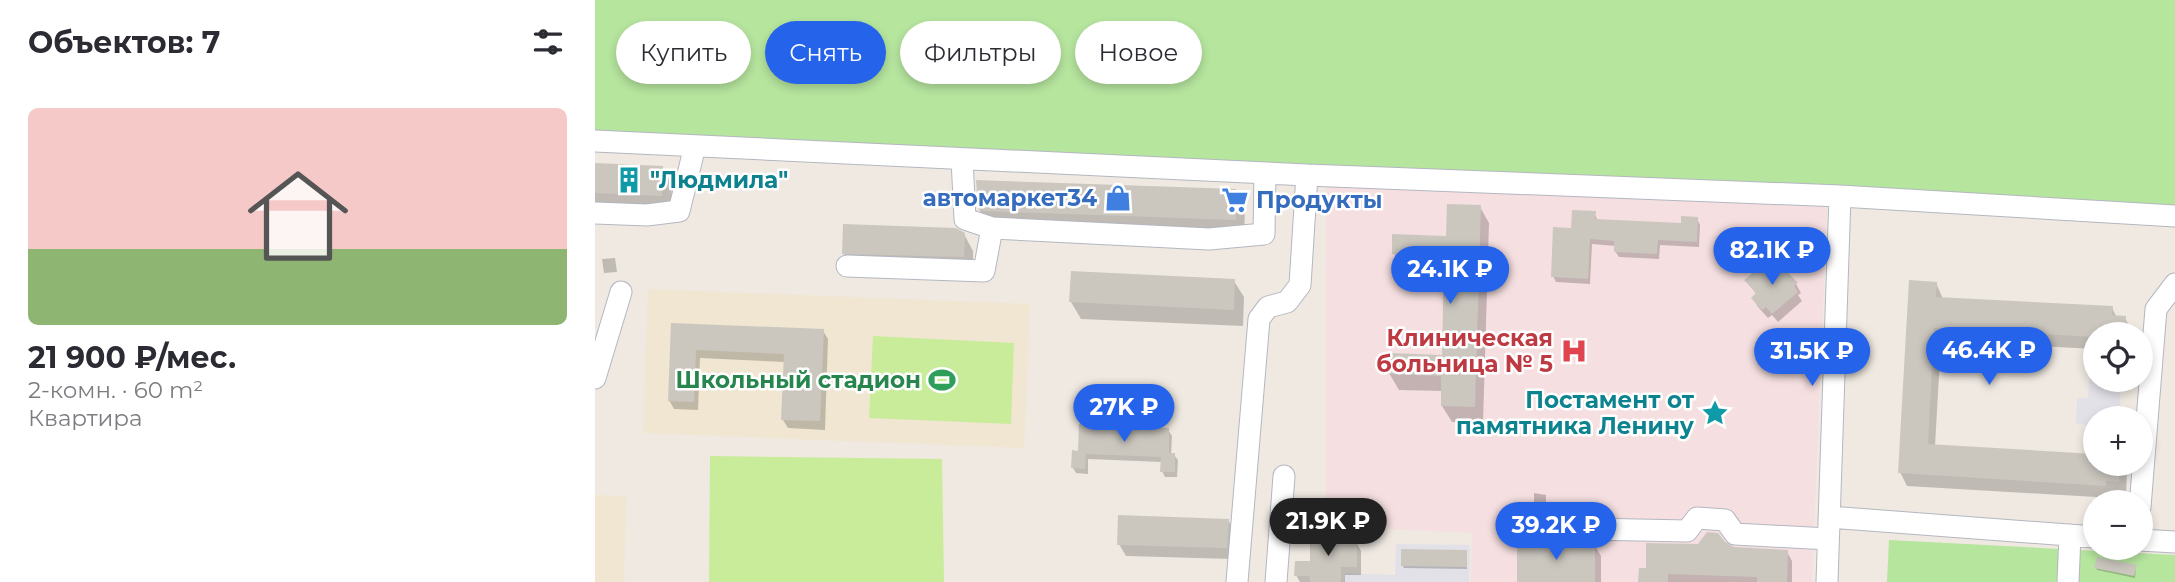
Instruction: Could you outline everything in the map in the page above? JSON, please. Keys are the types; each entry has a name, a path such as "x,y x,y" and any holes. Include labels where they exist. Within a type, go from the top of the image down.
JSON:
{"street":[{"path":"595,141 1307,175 1840,196 2175,216"},
{"path":"595,213 647,215 679,211 695,146"},
{"path":"962,159 965,219 992,228 1209,239 1264,234 1265,173"},
{"path":"1237,582 1259,318 1268,307 1287,302 1300,285 1307,175"},
{"path":"1827,582 1840,196"},
{"path":"847,265 984,271 992,228"},
{"path":"2141,490 2157,309 2175,284"},
{"path":"595,378 621,292"},
{"path":"1276,582 1284,476"},
{"path":"1829,517 2083,536"},
{"path":"1540,528 1687,531 1697,518 1725,520 1735,534 1828,539"},
{"path":"2068,582 2070,535"},
{"path":"2153,541 2175,542"}],"shaded area":[{"name":"Клиническая больница № 5","path":"1326,186 1827,207 1812,582 1471,582 1472,533 1326,526"},
{"path":"648,289 1030,304 1024,448 643,433"},
{"path":"2088,392 2120,392 2120,406 2083,406 2083,425 2076,424 2077,398 2088,398"},
{"path":"595,495 626,496 624,582 595,582"},
{"path":"1396,544 1470,545 1469,582 1344,582 1345,573 1395,575"}],"green space":[{"path":"595,0 2175,0 2175,208 595,135"},
{"name":"Школьный стадион","path":"873,336 1014,343 1011,424 869,418"},
{"path":"710,456 942,459 944,582 709,582"},
{"path":"1889,540 2083,550 2083,560 2153,560 2153,554 2175,555 2175,582 1887,582"}],"building":[{"name":"\"Людмила\"","path":"595,163 663,166 662,196 595,193"},
{"path":"976,180 1236,189 1236,220 984,211 978,209"},
{"path":"1447,204 1481,205 1475,407 1441,406 1441,376 1387,374 1388,353 1442,355 1444,256 1392,254 1392,234 1446,236"},
{"path":"1572,210 1596,211 1595,219 1681,223 1681,216 1698,217 1697,242 1658,240 1657,254 1614,252 1614,241 1590,239 1588,279 1551,277 1553,227 1571,228"},
{"path":"843,224 956,228 965,233 964,257 842,254"},
{"path":"1772,261 1781,272 1785,269 1798,283 1794,286 1798,292 1772,314 1766,307 1762,310 1751,298 1756,293 1744,280 1763,264 1766,267"},
{"path":"1071,271 1235,279 1234,310 1069,302"},
{"path":"1909,280 1937,282 1936,297 2113,306 2112,315 2126,316 2126,322 2083,322 2083,336 1934,328 1928,444 2083,453 2083,476 2119,476 2119,482 2106,481 2106,486 1898,473"},
{"path":"671,323 824,329 820,421 781,420 784,354 696,350 694,402 668,401"},
{"path":"1079,424 1169,428 1169,453 1175,453 1175,472 1160,472 1161,457 1086,454 1085,469 1071,468 1072,450 1078,451"},
{"path":"1118,515 1229,519 1227,548 1117,545"},
{"path":"1707,532 1718,533 1725,542 1734,547 1788,550 1787,582 1757,582 1757,577 1668,574 1668,582 1638,582 1639,568 1646,568 1646,543 1698,544"},
{"path":"1310,534 1342,534 1341,540 1357,541 1357,567 1341,567 1341,582 1310,582 1310,576 1294,576 1295,561 1310,561"},
{"path":"1517,542 1595,542 1595,582 1517,582"},
{"path":"1401,549 1467,550 1467,567 1401,566"},
{"path":"2096,560 2137,565 2134,576 2094,568"}],"place":[{"name":"\"Людмила\"","path":"629,180"},
{"name":"автомаркет34","path":"1118,198"},
{"name":"Продукты","path":"1235,200"},
{"name":"Клиническая больница № 5","path":"1574,351"},
{"name":"Школьный стадион","path":"942,380"},
{"name":"Постамент от памятника Ленину","path":"1715,413"}]}
